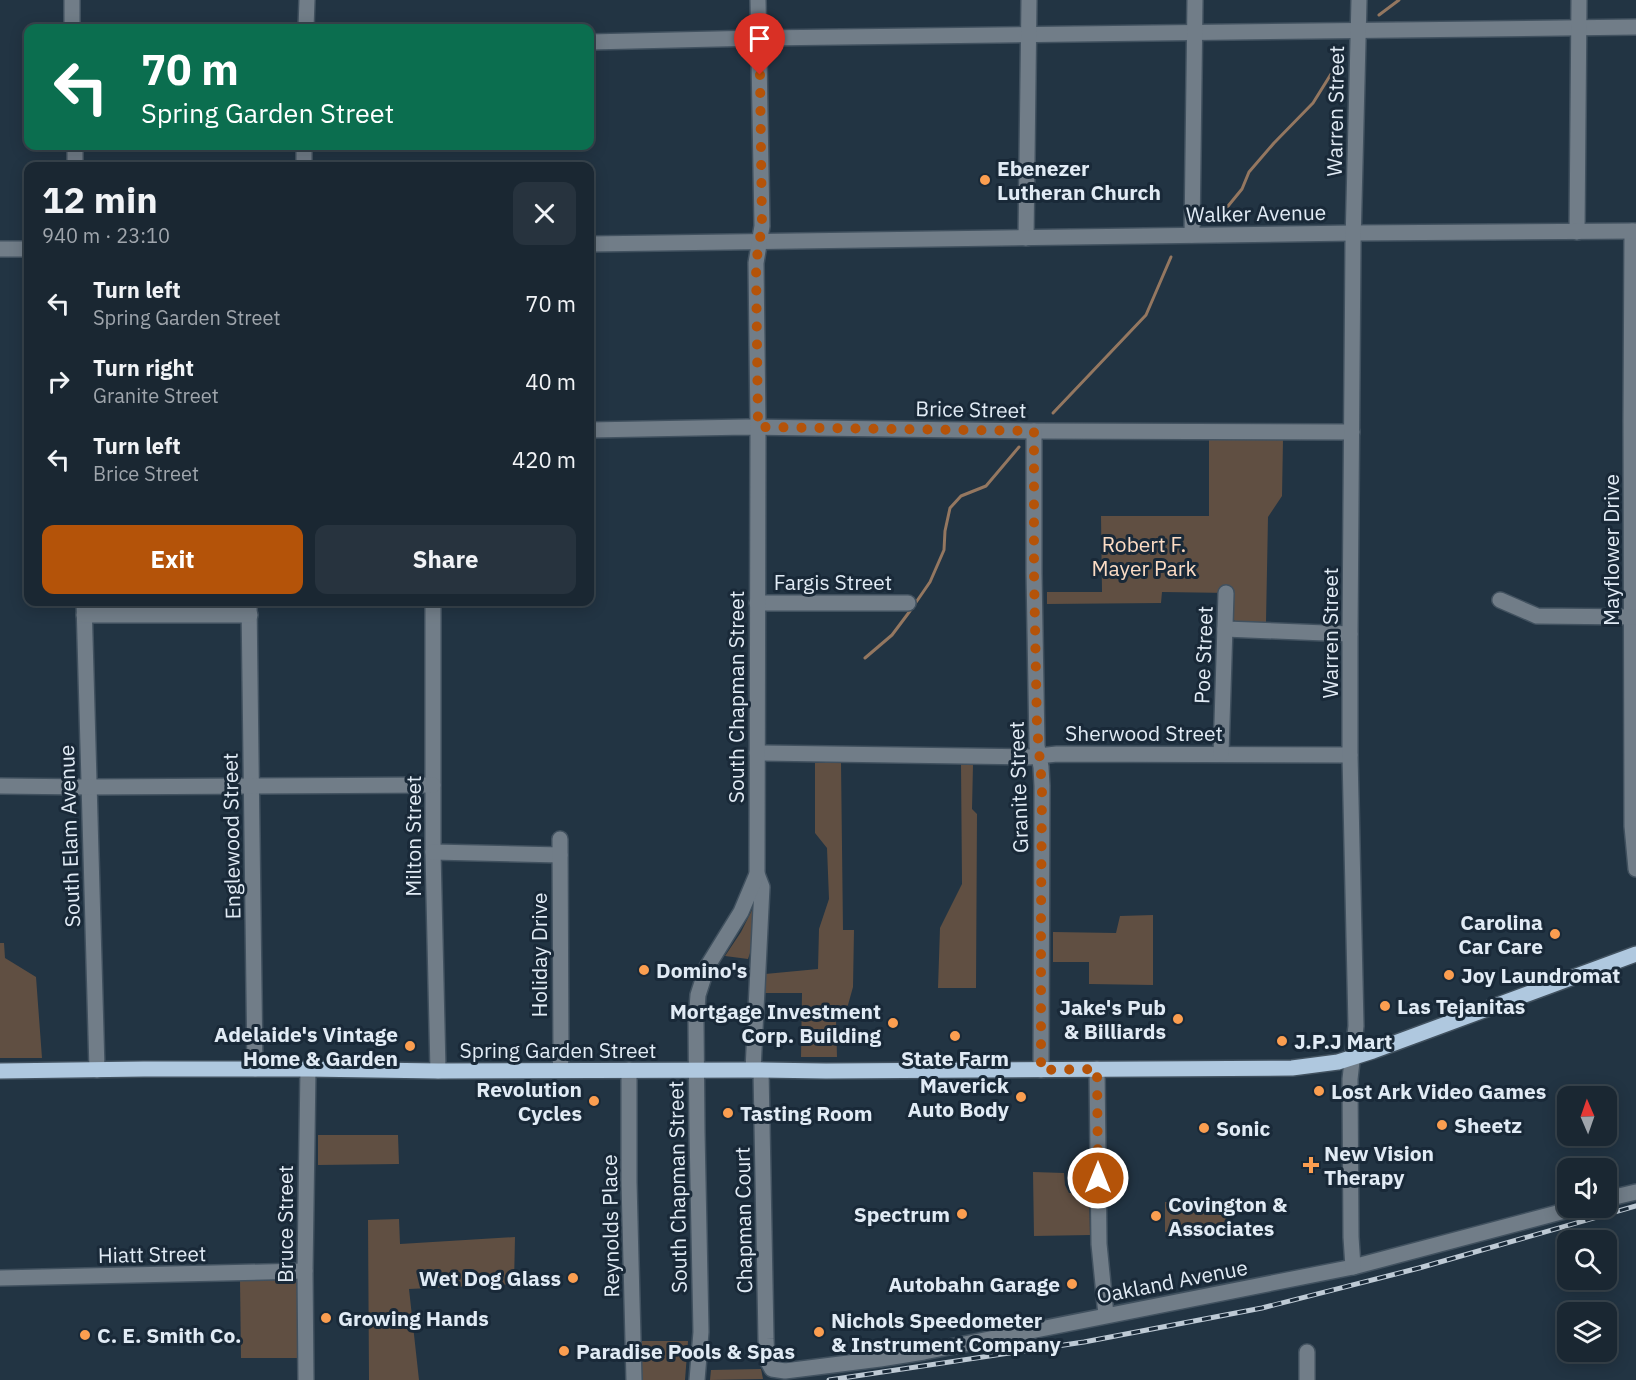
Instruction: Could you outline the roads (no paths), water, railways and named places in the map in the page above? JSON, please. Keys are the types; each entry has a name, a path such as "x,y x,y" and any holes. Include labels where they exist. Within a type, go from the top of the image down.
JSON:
{"main road":[{"name":"Spring Garden Street","path":"0,1071 308,1069 826,1071 1292,1068 1353,1058 1636,954"}],"street":[{"path":"72,0 72,24"},
{"path":"306,24 307,0"},
{"name":"South Chapman Street","path":"697,1380 701,1332 696,1008 703,977 741,912 757,874 756,263 762,226 759,0"},
{"path":"1026,238 1029,0"},
{"path":"1192,235 1195,0"},
{"name":"Warren Street","path":"1353,1267 1350,1079 1356,1026 1350,755 1350,634 1353,233 1359,0"},
{"path":"1577,232 1579,0"},
{"path":"594,42 1636,27"},
{"name":"Walker Avenue","path":"594,243 1634,231"},
{"name":"Mayflower Drive","path":"1634,231 1632,826 1636,869"},
{"path":"0,249 24,249"},
{"name":"Brice Street","path":"594,430 758,427 1352,432"},
{"name":"Granite Street","path":"1034,431 1037,736 1042,786 1041,1070"},
{"name":"Poe Street","path":"1221,754 1226,594"},
{"path":"1500,600 1537,616 1634,617"},
{"name":"Fargis Street","path":"757,603 908,603"},
{"name":"Milton Street","path":"433,606 433,852 438,1071"},
{"path":"84,608 250,608"},
{"name":"South Elam Avenue","path":"84,608 97,1070"},
{"name":"Englewood Street","path":"250,608 255,1069"},
{"path":"1225,630 1350,634"},
{"name":"Sherwood Street","path":"757,753 1029,757 1057,754 1350,755"},
{"path":"0,786 433,784"},
{"name":"Holiday Drive","path":"560,839 560,1070"},
{"path":"433,852 560,855"},
{"name":"Chapman Court","path":"757,874 762,887 757,965 757,1070 767,1360 772,1369"},
{"name":"Bruce Street","path":"306,1380 308,1069"},
{"path":"1097,1069 1099,1244 1106,1316"},
{"name":"Reynolds Place","path":"629,1070 629,1182 634,1380"},
{"path":"1617,1196 1636,1192"},
{"name":"Oakland Avenue","path":"772,1369 785,1371 880,1359 977,1342 1353,1267 1557,1213"},
{"name":"Hiatt Street","path":"0,1278 305,1271"},
{"path":"1306,1380 1307,1352"}],"waterway":[{"path":"1379,15 1399,0"},
{"path":"1215,222 1242,189 1249,172 1313,103 1341,58"},
{"path":"1053,413 1146,315 1171,257"},
{"path":"865,658 892,635 930,582 944,550 950,508 961,496 986,486 1019,447"}],"railway":[{"path":"829,1380 1084,1342 1262,1308 1419,1268 1636,1206"}],"place":[{"name":"Ebenezer Lutheran Church","path":"985,180"},
{"name":"Carolina Car Care","path":"1555,934"},
{"name":"Domino's","path":"644,970"},
{"name":"Joy Laundromat","path":"1449,975"},
{"name":"Las Tejanitas","path":"1385,1006"},
{"name":"Jake's Pub & Billiards","path":"1178,1019"},
{"name":"Mortgage Investment Corp. Building","path":"893,1023"},
{"name":"State Farm","path":"955,1036"},
{"name":"J.P.J Mart","path":"1282,1041"},
{"name":"Adelaide's Vintage Home & Garden","path":"410,1046"},
{"name":"Lost Ark Video Games","path":"1319,1091"},
{"name":"Maverick Auto Body","path":"1021,1097"},
{"name":"Revolution Cycles","path":"594,1101"},
{"name":"Tasting Room","path":"728,1113"},
{"name":"Sheetz","path":"1442,1125"},
{"name":"Sonic","path":"1204,1128"},
{"name":"New Vision Therapy","path":"1311,1165"},
{"name":"Spectrum","path":"962,1214"},
{"name":"Covington & Associates","path":"1156,1216"},
{"name":"Wet Dog Glass","path":"573,1278"},
{"name":"Autobahn Garage","path":"1072,1284"},
{"name":"Growing Hands","path":"326,1318"},
{"name":"Nichols Speedometer & Instrument Company","path":"819,1332"},
{"name":"C. E. Smith Co.","path":"85,1335"},
{"name":"Paradise Pools & Spas","path":"564,1351"}],"park label":[{"name":"Robert F. Mayer Park","path":"1144,556"}]}
